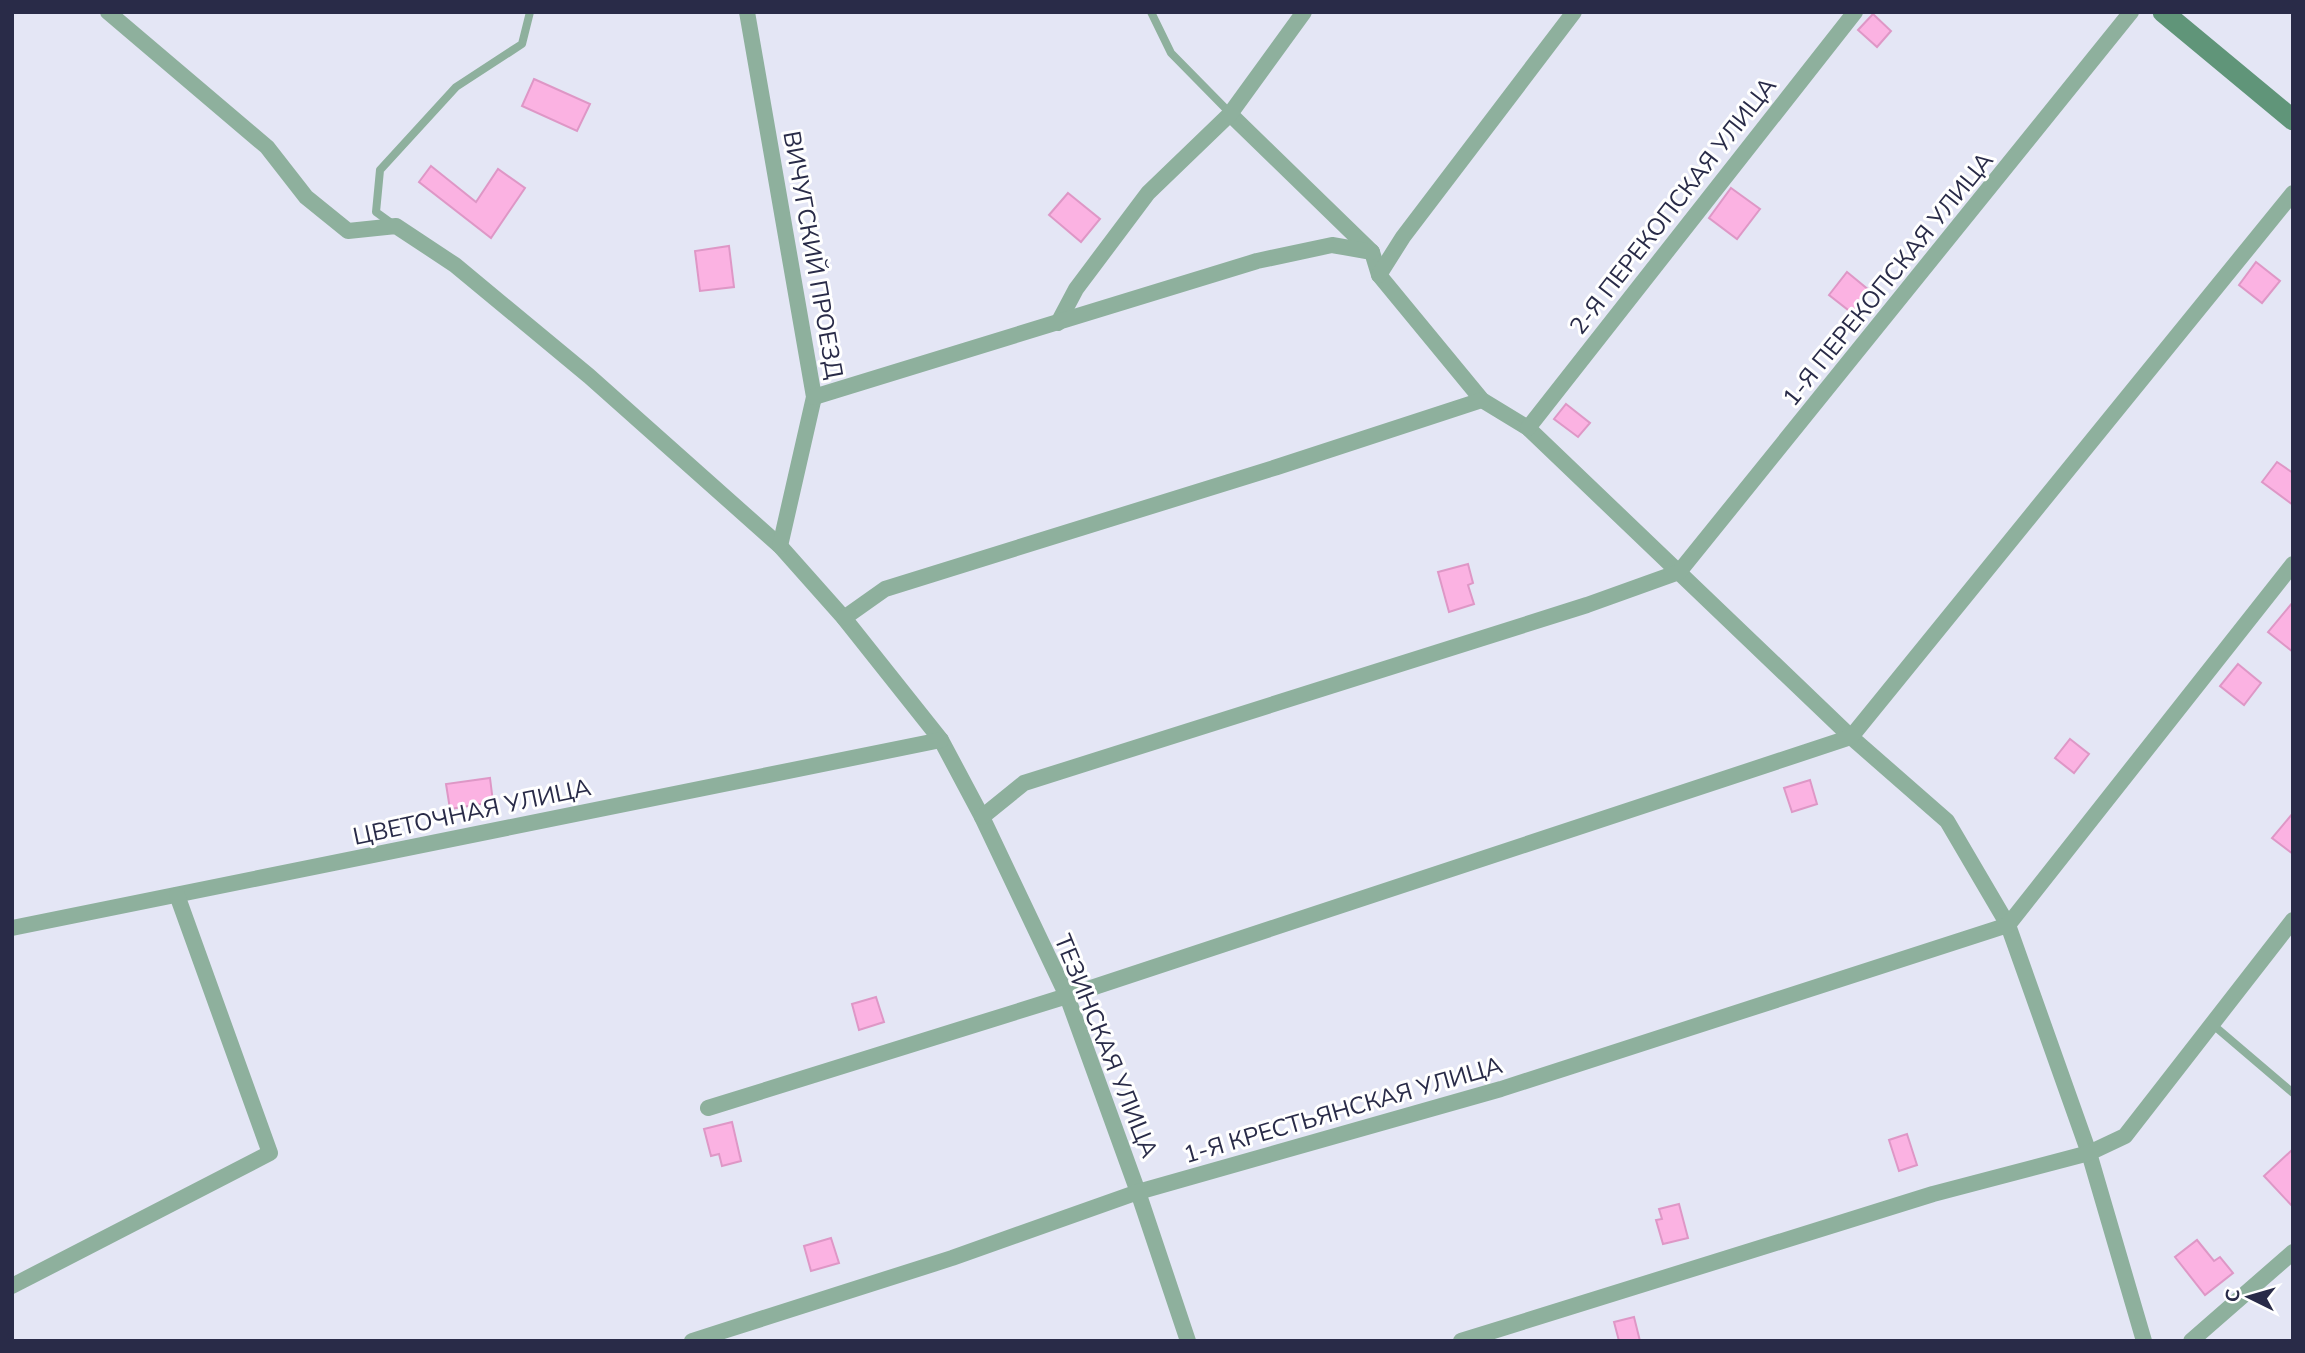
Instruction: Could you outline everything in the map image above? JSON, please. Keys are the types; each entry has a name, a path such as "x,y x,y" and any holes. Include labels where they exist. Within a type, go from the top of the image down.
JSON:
{"street":[{"path":"108,12 267,147 306,197 348,231 396,226"},
{"name":"ВИЧУГСКИЙ ПРОЕЗД","path":"747,12 814,397 780,546"},
{"path":"1058,323 1076,289 1148,193 1230,114 1304,12"},
{"path":"1379,275 1404,236 1574,12"},
{"name":"2-Я ПЕРЕКОПСКАЯ УЛИЦА","path":"1528,428 1855,12"},
{"name":"1-Я ПЕРЕКОПСКАЯ УЛИЦА","path":"1679,572 2131,12"},
{"path":"2163,12 2293,120"},
{"path":"1230,114 1372,252 1379,275 1482,400 1528,428 1851,737 1947,821 2008,925 2090,1153 2144,1341"},
{"path":"708,1108 1067,996 1851,737 2293,193"},
{"name":"ТЕЗИНСКАЯ УЛИЦА","path":"396,226 455,265 568,359 780,546 844,618 941,740 982,817 1067,996 1138,1192 1188,1341"},
{"path":"814,397 1257,261 1332,245 1372,252"},
{"path":"844,618 885,589 1264,472 1482,400"},
{"path":"2008,925 2293,564"},
{"path":"982,817 1024,783 1587,605 1679,572"},
{"name":"ЦВЕТОЧНАЯ УЛИЦА","path":"12,928 941,740"},
{"path":"12,1286 270,1153 177,895"},
{"path":"1461,1341 1933,1194 2090,1153 2125,1136 2293,920"},
{"name":"1-Я КРЕСТЬЯНСКАЯ УЛИЦА","path":"692,1341 952,1258 1138,1192 1501,1088 2008,925"},
{"path":"2191,1341 2293,1252"}],"lane":[{"path":"396,226 376,212 380,170 456,87 522,44 530,12"},
{"path":"1151,12 1171,53 1230,114"},
{"path":"2212,1024 2293,1093"}],"building":[{"path":"1873,14 1891,31 1877,47 1858,30"},
{"path":"534,79 590,104 577,131 522,106"},
{"path":"431,166 476,202 498,169 525,188 491,238 419,182"},
{"path":"1731,188 1760,209 1737,239 1709,218"},
{"path":"1068,193 1100,219 1081,242 1049,215"},
{"path":"729,246 734,287 700,291 695,251"},
{"path":"2256,262 2280,281 2262,303 2239,285"},
{"path":"1847,272 1870,291 1852,313 1829,295"},
{"path":"1566,404 1590,423 1578,437 1554,419"},
{"path":"2277,462 2293,473 2293,505 2262,482"},
{"path":"1468,564 1473,583 1468,585 1474,604 1449,612 1438,572"},
{"path":"2293,602 2293,652 2268,632"},
{"path":"2238,664 2261,683 2244,705 2220,686"},
{"path":"2070,739 2089,754 2074,773 2055,758"},
{"path":"490,778 493,802 450,809 446,784"},
{"path":"1810,780 1817,804 1792,812 1784,788"},
{"path":"2293,813 2293,854 2272,838"},
{"path":"876,997 884,1022 859,1030 852,1004"},
{"path":"732,1122 741,1161 722,1166 719,1154 711,1156 704,1129"},
{"path":"1907,1134 1917,1165 1899,1171 1889,1140"},
{"path":"2293,1149 2293,1207 2264,1176"},
{"path":"1679,1204 1688,1238 1663,1244 1656,1220 1662,1219 1659,1209"},
{"path":"831,1238 839,1263 811,1271 804,1246"},
{"path":"2197,1240 2214,1261 2220,1257 2233,1273 2205,1295 2175,1257"},
{"path":"1634,1317 1640,1341 1619,1341 1614,1322"}]}
